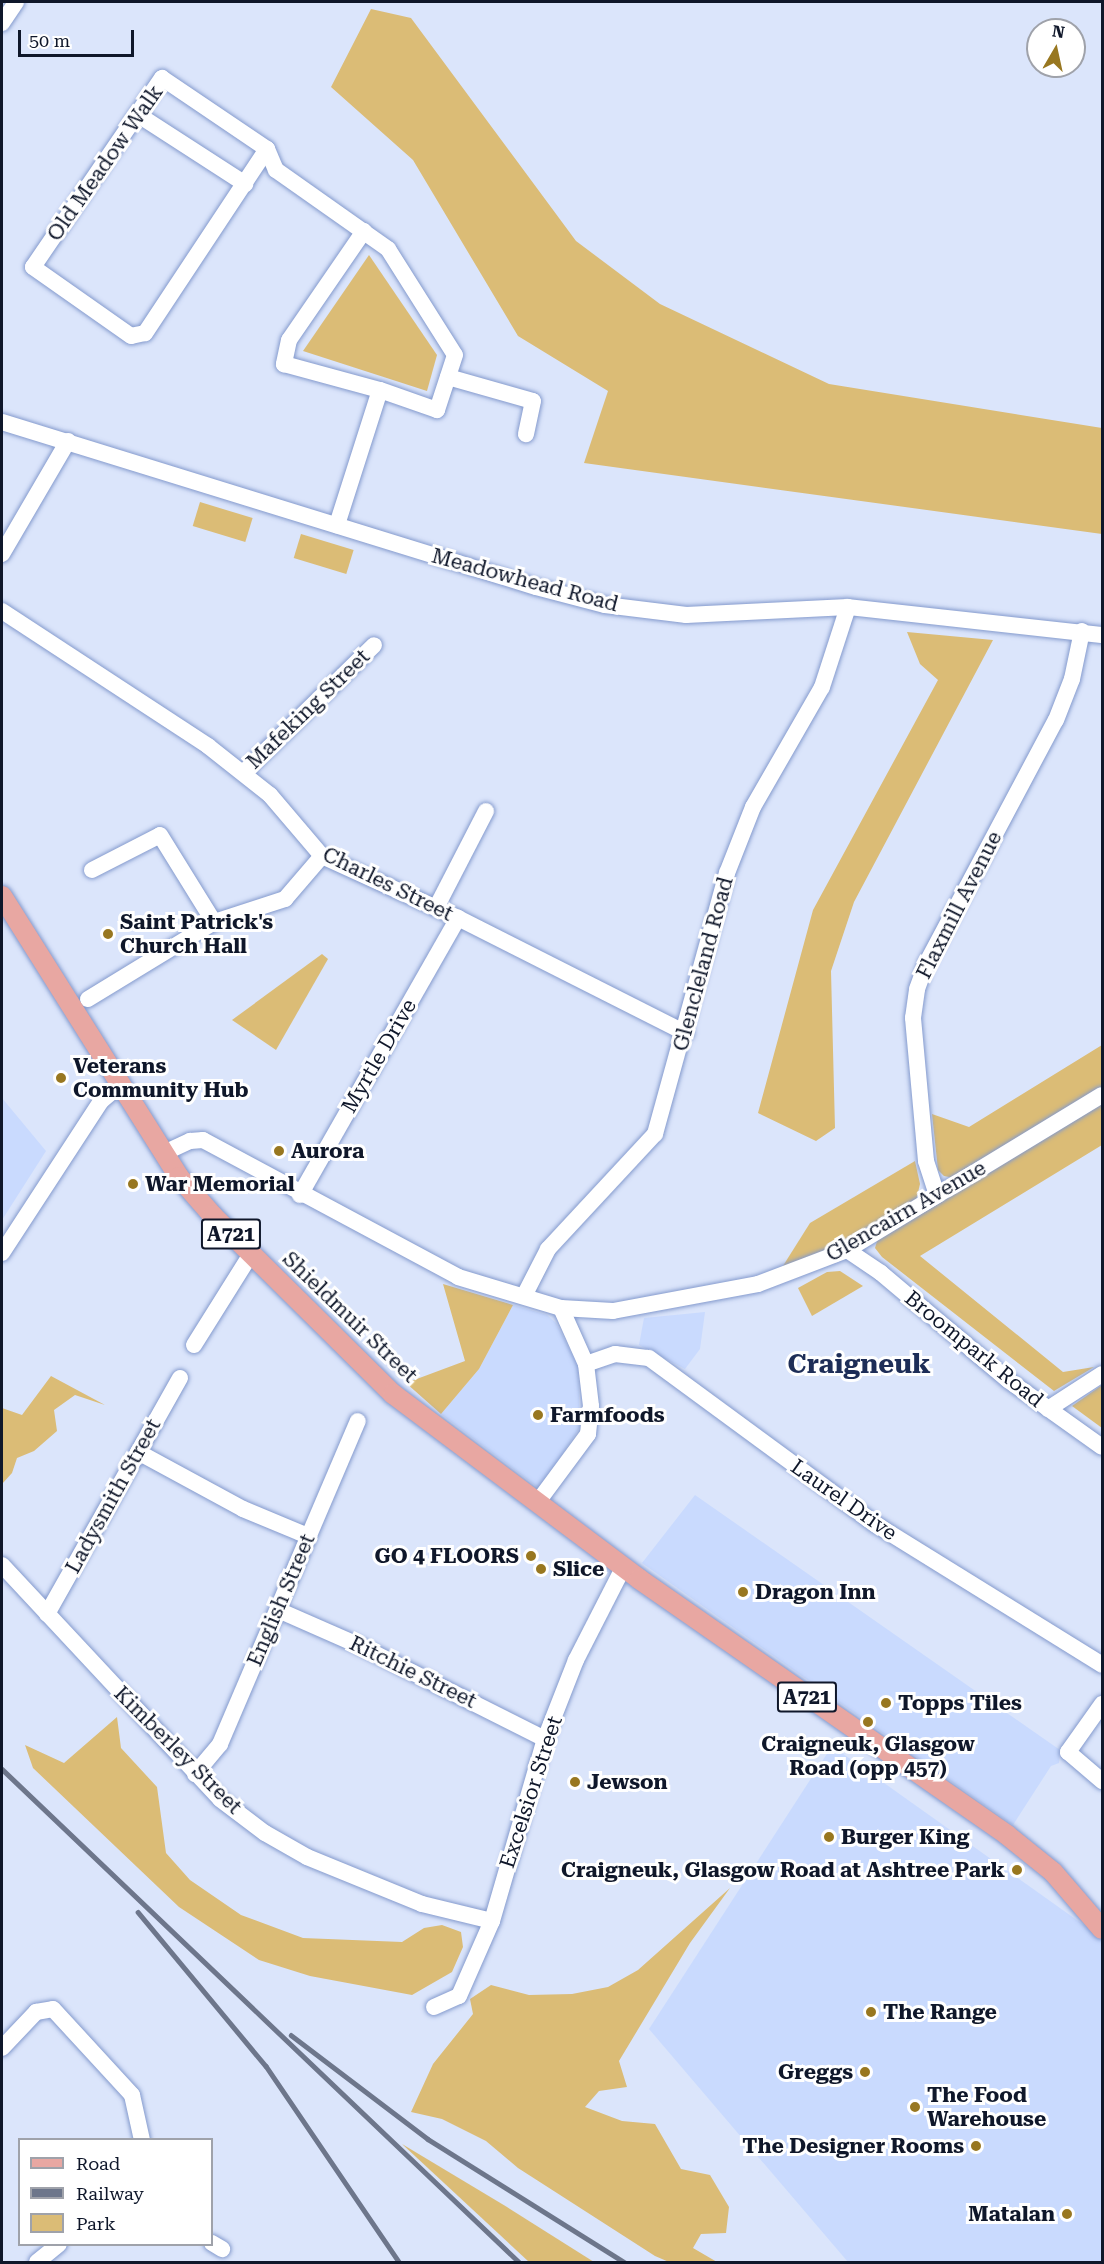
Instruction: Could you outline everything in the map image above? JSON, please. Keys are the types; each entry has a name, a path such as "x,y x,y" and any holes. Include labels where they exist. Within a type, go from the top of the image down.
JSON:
{"main road":[{"name":"Shieldmuir Street","path":"2,896 179,1177 251,1254 393,1394 537,1503"},
{"name":"A721","path":"537,1503 623,1568 1007,1835 1053,1872 1102,1929"},
{"name":"A721","path":"1073,1895 1102,1913"}],"street":[{"path":"2,23 16,2"},
{"name":"Old Meadow Walk","path":"162,78 267,149 145,333 131,336 33,267 162,78"},
{"path":"137,114 245,184"},
{"path":"267,149 276,170 364,231 388,249 455,355 437,410 380,390 284,364 289,340 364,231"},
{"path":"448,377 533,401 526,434"},
{"path":"337,525 380,390"},
{"name":"Meadowhead Road","path":"2,422 605,605 686,615 848,607 1102,635"},
{"path":"2,554 68,441"},
{"name":"Glencleland Road","path":"524,1296 548,1249 655,1134 686,1032 732,862 753,807 822,687 848,607"},
{"name":"Charles Street","path":"2,611 103,675 243,773 270,795 322,856 458,918 686,1032"},
{"name":"Flaxmill Avenue","path":"937,1195 926,1161 914,1018 917,989 926,964 1056,720 1072,679 1082,631"},
{"name":"Mafeking Street","path":"243,773 374,645"},
{"path":"436,908 486,812"},
{"path":"92,870 160,835 214,922"},
{"path":"88,999 214,922 285,899 322,856"},
{"name":"Myrtle Drive","path":"300,1195 458,918"},
{"path":"2,1253 101,1101 120,1085"},
{"name":"Glencairn Avenue","path":"164,1153 189,1141 203,1140 300,1195 458,1277 561,1308 613,1311 758,1284 847,1250 1102,1095"},
{"name":"Broompark Road","path":"847,1250 1048,1409 1102,1447"},
{"path":"194,1345 251,1254"},
{"path":"537,1503 588,1434 591,1406 586,1364 561,1308"},
{"name":"Laurel Drive","path":"586,1364 615,1354 649,1358 875,1524 1102,1665"},
{"path":"1048,1409 1102,1374"},
{"name":"Ladysmith Street","path":"47,1614 180,1378"},
{"name":"English Street","path":"195,1774 220,1744 358,1421"},
{"path":"138,1452 243,1509 308,1536"},
{"name":"Kimberley Street","path":"2,1565 195,1774 220,1799 266,1833 307,1857 422,1904 492,1921"},
{"name":"Excelsior Street","path":"434,2007 459,1996 492,1921 545,1738 576,1660 623,1568"},
{"name":"Ritchie Street","path":"278,1610 360,1646 545,1738"},
{"path":"1102,1704 1068,1752 1102,1781"},
{"path":"2,2048 36,2012 53,2009 132,2095 142,2138"},
{"path":"37,2262 57,2246"}],"shaded area":[{"path":"2,1098 46,1151 2,1220"},
{"path":"513,1305 547,1315 556,1323 578,1366 580,1427 540,1489 441,1414 479,1369"},
{"path":"705,1312 700,1349 685,1369 639,1345 644,1318"},
{"path":"695,1495 1060,1750 1059,1763 1051,1766 1013,1825 642,1563"},
{"path":"832,1746 1102,1938 1102,2262 848,2262 649,2029"}],"green space":[{"path":"371,9 411,18 576,241 660,304 829,384 1102,428 1102,534 584,463 608,391 518,336 413,160 331,87"},
{"path":"369,255 437,355 427,391 303,351"},
{"path":"200,502 253,518 245,542 193,526"},
{"path":"301,534 354,550 346,574 294,558"},
{"path":"907,632 993,640 854,902 831,971 835,1128 816,1141 758,1113 813,910 938,680 920,664"},
{"path":"322,954 328,959 276,1050 232,1020"},
{"path":"1102,1045 1102,1089 954,1178 944,1176 938,1170 932,1114 969,1127"},
{"path":"1102,1102 1102,1145 920,1256 1063,1372 1094,1367 1054,1391 882,1257 875,1248 878,1238"},
{"path":"915,1161 920,1184 916,1201 796,1266 781,1269 810,1223"},
{"path":"840,1271 863,1286 812,1316 798,1288 827,1272"},
{"path":"443,1284 513,1305 479,1369 441,1414 406,1383 465,1361"},
{"path":"51,1376 105,1405 75,1395 54,1410 57,1431 34,1451 17,1458 12,1473 2,1484 2,1408 22,1415"},
{"path":"1102,1385 1102,1428 1072,1406"},
{"path":"117,1717 121,1748 157,1787 166,1853 190,1880 241,1915 303,1938 402,1942 424,1928 442,1925 461,1932 463,1947 452,1972 412,1995 310,1976 259,1960 179,1907 33,1768 25,1745 64,1763"},
{"path":"730,1888 690,1943 619,2061 627,2087 599,2091 585,2107 622,2121 655,2124 681,2169 710,2175 729,2207 726,2233 701,2234 693,2248 717,2262 669,2262 655,2256 518,2168 486,2141 442,2119 411,2112 433,2064 473,2014 470,1999 491,1985 529,1995 572,1994 608,1987 638,1970"},
{"path":"402,2144 507,2207 594,2262 529,2262"}],"railway":[{"path":"2,1769 519,2262"},
{"path":"138,1912 266,2066 399,2262"},
{"path":"291,2035 428,2139 624,2262"}],"place":[{"name":"Saint Patrick's Church Hall","path":"108,934"},
{"name":"Veterans Community Hub","path":"61,1078"},
{"name":"Aurora","path":"279,1151"},
{"name":"War Memorial","path":"133,1184"},
{"name":"Farmfoods","path":"538,1415"},
{"name":"GO 4 FLOORS","path":"531,1556"},
{"name":"Slice","path":"541,1569"},
{"name":"Dragon Inn","path":"743,1592"},
{"name":"Topps Tiles","path":"886,1703"},
{"name":"Craigneuk, Glasgow Road (opp 457)","path":"868,1722"},
{"name":"Jewson","path":"575,1782"},
{"name":"Burger King","path":"829,1837"},
{"name":"Craigneuk, Glasgow Road at Ashtree Park","path":"1017,1870"},
{"name":"The Range","path":"871,2012"},
{"name":"Greggs","path":"865,2072"},
{"name":"The Food Warehouse","path":"915,2107"},
{"name":"The Designer Rooms","path":"976,2146"},
{"name":"Matalan","path":"1067,2214"}],"district":[{"name":"Craigneuk","path":"859,1365"}]}
